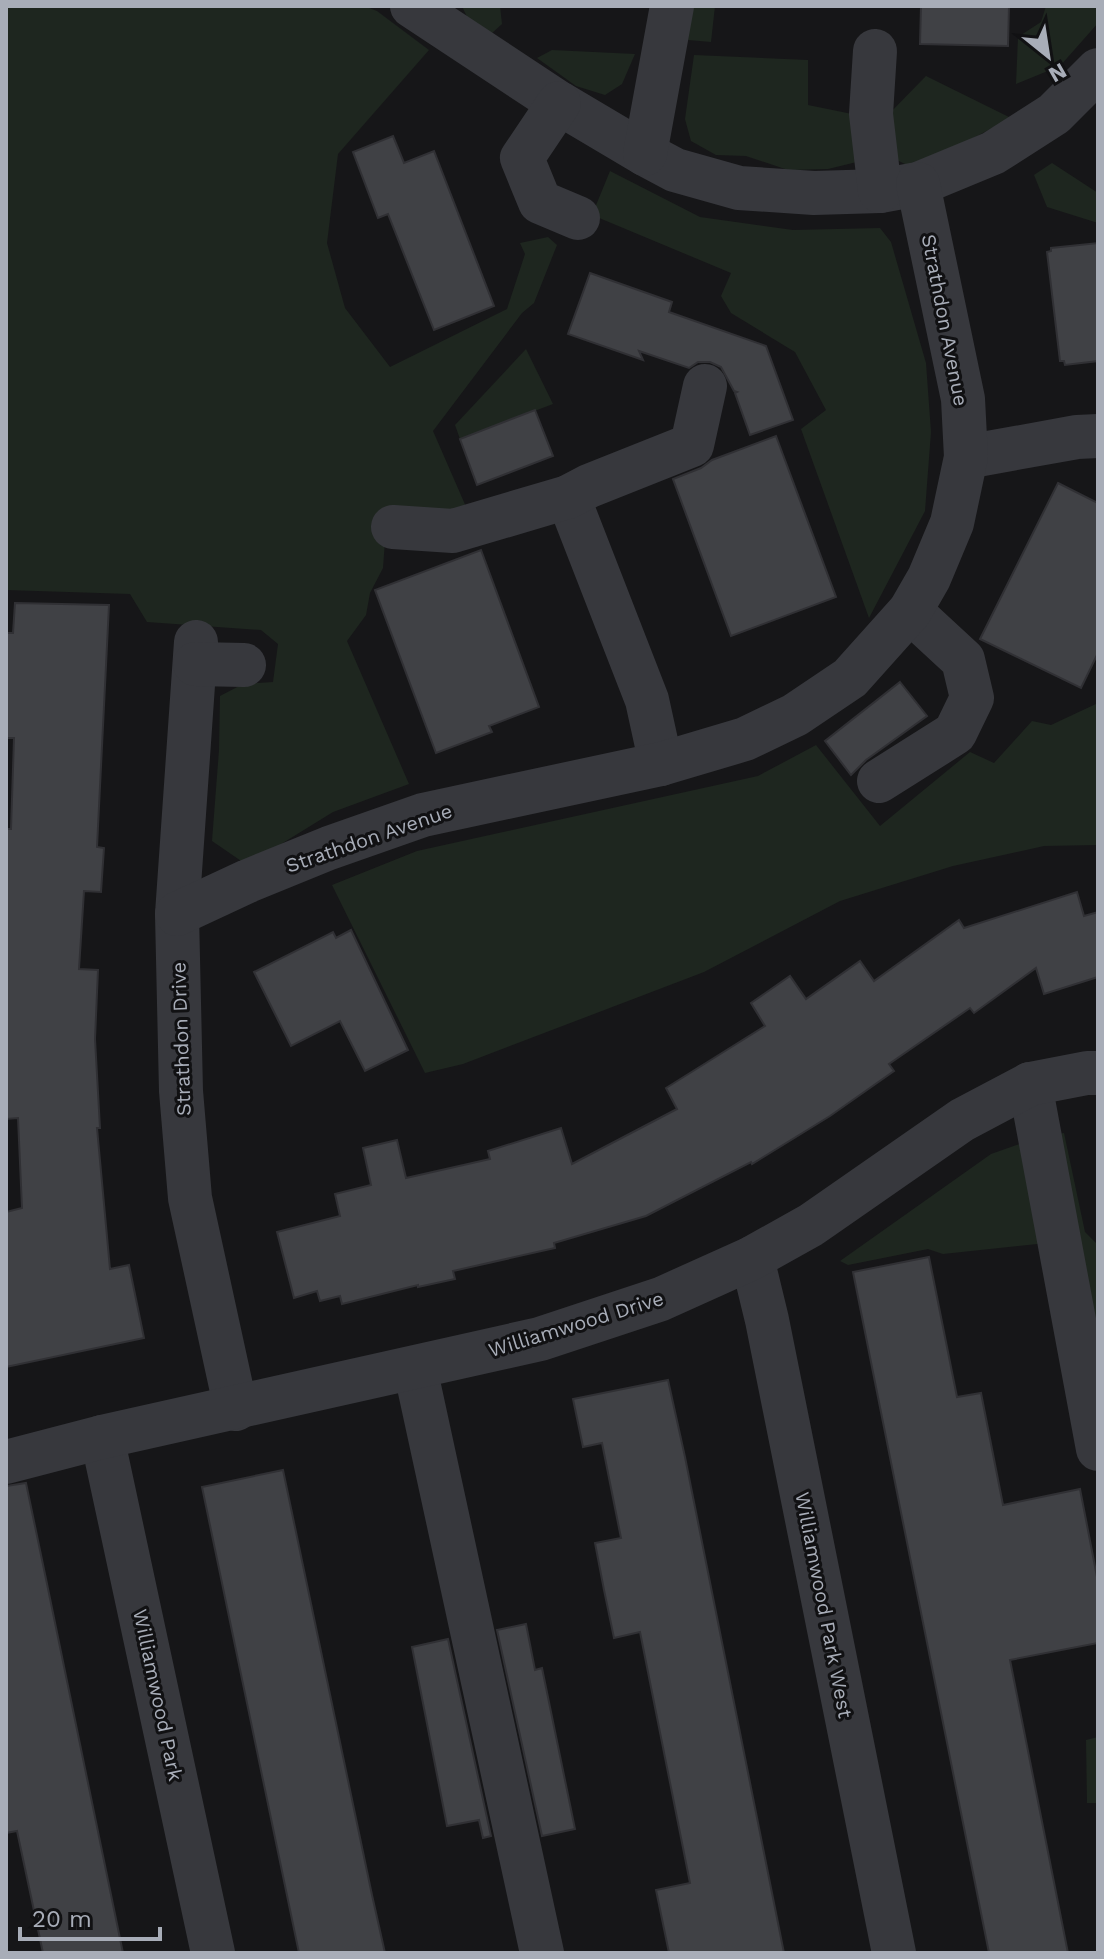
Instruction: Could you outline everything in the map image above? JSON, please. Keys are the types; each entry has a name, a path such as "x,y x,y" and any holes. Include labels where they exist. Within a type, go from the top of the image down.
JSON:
{"street":[{"path":"645,154 672,6"},
{"path":"428,11 559,103 645,154 675,170 739,188 814,193 899,188 993,153 1054,114 1098,70"},
{"name":"Strathdon Avenue","path":"177,914 302,859 423,815 661,764 745,739 795,715 850,678 910,611 929,578 952,523 966,457 963,399 899,188 871,114 875,51"},
{"path":"559,103 522,158 540,202 578,218"},
{"path":"393,527 453,531 568,497 692,445 705,386"},
{"path":"966,457 1098,436"},
{"path":"568,497 647,700 661,764"},
{"path":"879,781 955,733 972,698 963,660 910,611"},
{"name":"Strathdon Drive","path":"236,1409 190,1198 181,1091 177,914 196,653 244,665"},
{"name":"Williamwood Drive","path":"6,1462 102,1437 540,1339 646,1304 752,1258 811,1225 962,1120 1030,1084 1098,1073"},
{"path":"1030,1084 1098,1449"},
{"name":"Williamwood Park West","path":"752,1258 894,1953"},
{"path":"415,1368 542,1953"},
{"name":"Williamwood Park","path":"102,1437 213,1953"}],"shaded area":[{"path":"6,6 364,6 377,11 429,50 338,154 327,243 345,308 390,367 507,309 525,254 520,243 548,237 557,245 534,303 522,313 433,431 467,509 387,514 383,568 370,593 366,615 347,641 409,784 333,812 247,865 212,841 220,696 243,684 273,682 278,644 261,630 147,622 130,594 6,590"},
{"path":"462,6 500,6 502,24 492,33 472,28"},
{"path":"690,6 715,6 711,42 688,40"},
{"path":"1046,6 1098,6 1098,23 1060,66 1016,84 1018,37 1041,22"},
{"path":"552,50 635,54 622,84 605,95 576,86 537,58"},
{"path":"694,55 808,60 808,105 857,115 865,160 828,169 788,170 746,156 716,155 691,141 685,119"},
{"path":"926,76 1011,118 945,153 907,165 885,154 887,116"},
{"path":"1052,163 1098,193 1098,223 1047,207 1034,175"},
{"path":"610,171 700,217 793,230 880,228 891,242 926,363 931,432 925,511 869,618 801,429 826,410 795,352 731,313 721,296 731,273 592,215"},
{"path":"526,349 553,404 460,439 455,425"},
{"path":"1098,703 1098,845 1044,846 953,866 840,901 704,972 463,1064 425,1073 332,885 417,851 758,776 816,745 880,826 970,752 994,763 1032,721 1051,725"},
{"path":"1064,1133 1085,1232 1098,1245 1098,1400 1048,1136"},
{"path":"1028,1141 1047,1243 943,1254 928,1249 848,1265 840,1261 991,1154"},
{"path":"1098,1737 1098,1803 1087,1803 1086,1740"}],"building":[{"path":"921,6 1009,6 1008,46 920,44"},
{"path":"393,136 404,163 434,151 494,306 434,330 388,214 378,218 353,152"},
{"path":"1098,243 1098,361 1065,365 1064,361 1060,361 1047,252 1051,248"},
{"path":"590,273 672,302 669,312 766,346 793,420 750,435 737,392 721,367 710,362 698,362 689,368 639,351 643,360 568,334"},
{"path":"535,410 553,456 477,485 460,439"},
{"path":"776,436 836,597 731,636 673,479 712,460"},
{"path":"1058,483 1098,503 1098,653 1081,688 980,639"},
{"path":"481,550 539,707 489,726 492,732 436,753 375,590"},
{"path":"15,603 109,605 97,847 104,848 101,892 84,891 79,969 98,970 95,1039 100,1128 97,1128 110,1269 129,1265 144,1338 6,1367 6,1212 22,1208 18,1118 6,1119 6,829 11,829 14,738 6,738 6,633 13,633"},
{"path":"900,682 927,716 866,760 851,775 825,741"},
{"path":"1077,892 1084,916 1098,912 1098,977 1044,994 1036,968 974,1013 970,1008 889,1064 894,1071 830,1116 752,1164 646,1216 554,1243 555,1248 453,1271 455,1279 342,1304 340,1296 320,1301 317,1291 294,1298 277,1232 340,1216 335,1194 371,1185 363,1148 397,1140 406,1178 490,1159 488,1151 561,1128 572,1164 677,1109 666,1088 765,1026 751,1003 790,976 806,999 860,961 874,981 959,920 964,928"},
{"path":"351,930 408,1050 365,1071 340,1021 291,1046 254,972 333,932 336,938"},
{"path":"929,1257 957,1397 981,1393 1003,1505 1080,1489 1098,1582 1098,1643 1010,1660 1068,1953 989,1953 853,1272"},
{"path":"668,1380 784,1953 669,1953 656,1890 690,1883 640,1632 614,1638 604,1590 595,1543 621,1538 602,1443 583,1447 573,1399"},
{"path":"283,1470 385,1953 299,1953 202,1487"},
{"path":"26,1483 123,1953 43,1953 17,1831 6,1833 6,1486"},
{"path":"526,1624 535,1670 542,1668 575,1829 542,1836 497,1630"},
{"path":"448,1639 491,1836 483,1838 479,1820 447,1826 412,1647"}]}
